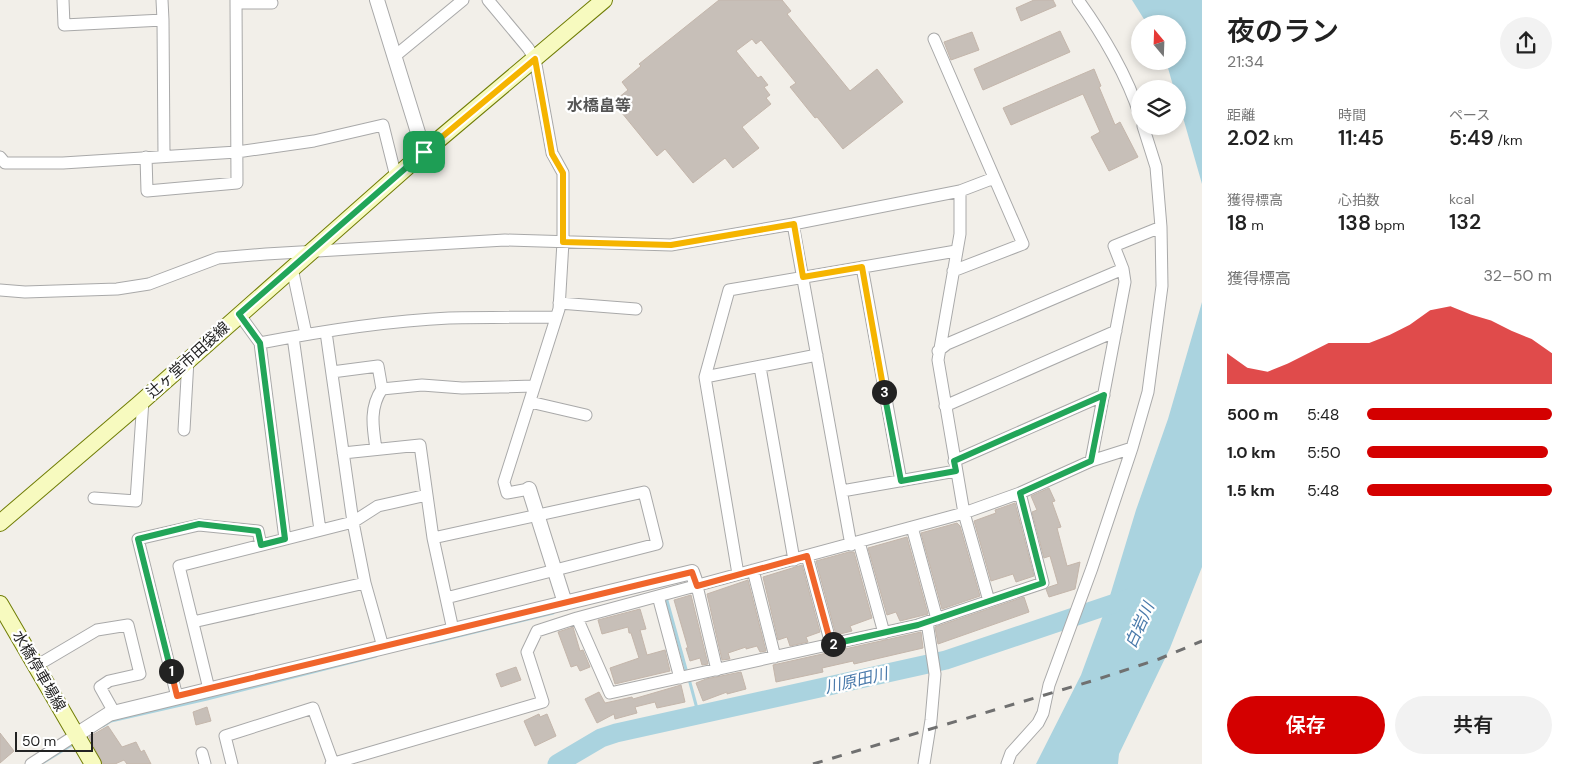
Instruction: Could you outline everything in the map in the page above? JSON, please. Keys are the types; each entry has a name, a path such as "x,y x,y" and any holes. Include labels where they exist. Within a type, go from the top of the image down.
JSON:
{"main road":[{"name":"辻ヶ堂市田袋線","path":"0,523 143,400 424,152 604,0"},
{"name":"水橋停車場線","path":"0,604 93,764"}],"street":[{"path":"63,0 64,25 163,20"},
{"path":"162,0 164,156"},
{"path":"377,0 424,152"},
{"path":"395,56 463,0"},
{"path":"488,0 535,59 552,154 563,173 563,242 559,303 504,482 507,493 529,489 565,603"},
{"path":"1078,0 1099,29 1131,95"},
{"path":"146,157 147,191 237,183 236,2 272,3"},
{"path":"934,39 1023,244 953,271"},
{"path":"0,157 5,163 63,163 237,152 314,141 383,125 396,177"},
{"path":"1007,764 1011,753 1038,723 1043,713 1049,685 1132,448 1148,392 1162,286 1162,227 1156,168 1146,135"},
{"path":"0,290 25,292 117,289 149,284 218,258 505,240 671,245 794,224 960,191 994,178"},
{"path":"960,191 960,234 938,351 938,360 964,513 989,601"},
{"path":"794,224 842,491 855,544 884,633"},
{"path":"1091,461 1126,282 1114,246 1162,227"},
{"path":"738,574 705,378 729,290 956,251"},
{"path":"862,267 901,481"},
{"path":"292,268 306,334"},
{"path":"938,351 947,344 1123,269"},
{"path":"559,303 636,309"},
{"path":"239,314 260,343 285,539"},
{"path":"260,343 306,334 401,322 449,318 556,317"},
{"path":"945,406 1116,331"},
{"path":"326,332 353,522 365,583 383,647"},
{"path":"293,337 320,530"},
{"path":"705,378 817,355"},
{"path":"184,430 188,360"},
{"path":"332,372 378,366 382,388 376,396 371,419 376,449"},
{"path":"760,367 794,560"},
{"path":"382,388 422,385 462,388 534,386"},
{"path":"842,491 901,481 955,466 1104,395"},
{"path":"94,498 136,501 143,400"},
{"path":"530,402 586,415"},
{"path":"343,453 420,445 433,538 453,630"},
{"path":"232,764 225,736 313,708 332,764 543,702 527,652 537,631 577,618 964,513 1020,493 1091,461 1132,448"},
{"path":"433,538 644,492 657,544 446,598"},
{"path":"577,618 610,693 884,633 932,620 1043,583 1020,493"},
{"path":"209,689 179,566 353,522 378,506 427,495"},
{"path":"177,696 138,539 199,524 258,531 261,545"},
{"path":"912,527 932,620 935,674 931,720 924,764"},
{"path":"807,556 831,644"},
{"path":"753,570 775,657"},
{"path":"31,764 114,712 692,572 717,670"},
{"path":"193,622 365,583"},
{"path":"658,596 680,678"},
{"path":"36,666 98,630 128,625 140,674 109,681 100,687 114,712"}],"water":[{"path":"1132,0 1202,0 1202,184 1186,128 1186,80 1171,80 1169,70 1186,70 1186,15 1141,15"},
{"name":"白岩川","path":"1202,302 1202,567 1170,648 1119,754 1118,764 1036,764 1081,675 1109,599 1136,510 1168,419"}],"building":[{"path":"719,0 782,0 791,11 787,14 850,91 877,69 903,102 843,149 790,87 796,83 761,40 756,44 752,39 736,51 758,78 761,76 768,85 764,87 770,95 766,98 771,104 742,127 759,148 733,168 725,158 693,183 665,149 657,156 613,102 628,90 622,82 641,66 639,64"},
{"path":"1034,0 1053,0 1056,6 1021,21 1016,8"},
{"path":"1060,31 1070,52 983,90 974,69"},
{"path":"972,32 979,50 951,60 944,42"},
{"path":"1094,69 1101,86 1099,87 1115,125 1120,122 1138,157 1109,171 1091,137 1100,132 1083,94 1011,125 1003,108"},
{"path":"1049,488 1055,501 1052,502 1061,527 1057,528 1067,566 1080,562 1075,589 1049,597 1046,589 1058,584 1050,556 1044,558 1032,512 1037,510 1031,496"},
{"path":"1015,503 1034,576 1016,582 1013,574 991,581 974,521 996,513 995,510"},
{"path":"957,523 960,526 980,596 942,609 921,533"},
{"path":"907,537 928,614 900,621 896,612 887,615 868,548"},
{"path":"854,552 872,618 850,626 852,631 836,635 816,561"},
{"path":"802,565 820,632 806,637 808,642 790,646 787,637 778,640 763,577"},
{"path":"748,580 766,651 760,652 757,646 746,649 746,647 728,653 730,659 722,660 707,594"},
{"path":"691,595 708,664 702,665 700,658 690,661 674,600"},
{"path":"1024,597 1029,612 938,644 935,627"},
{"path":"640,609 646,629 640,630 647,655 665,650 670,671 615,684 610,668 639,658 628,627 602,634 598,620"},
{"path":"573,627 580,651 583,650 590,667 580,671 577,665 571,667 558,632"},
{"path":"921,632 923,648 854,664 853,661 822,668 823,672 776,682 773,665"},
{"path":"516,667 521,680 501,687 496,674"},
{"path":"741,672 746,689 727,694 727,692 703,701 696,683 706,679"},
{"path":"681,685 685,702 657,708 655,702 635,707 637,713 615,719 614,714 597,723 585,699 599,692 605,703 632,697 633,699"},
{"path":"207,707 211,721 196,725 193,712"},
{"path":"539,714 540,717 547,714 556,736 535,746 524,721"},
{"path":"108,726 122,747 136,742 141,752 144,750 151,764 127,764 124,760 115,764 103,764 89,737"},
{"path":"0,733 14,751 0,763"}],"waterway":[{"path":"666,597 687,673"},
{"name":"川原田川","path":"557,764 601,738 616,733 946,660 1130,598"},
{"path":"430,643 553,613"},
{"path":"103,726 111,721 207,699 376,656"},
{"path":"689,679 699,716"},
{"path":"44,762 75,743"}],"railway":[{"path":"813,764 1095,680 1159,659 1202,641"}],"district":[{"name":"水橋畠等","path":"599,105"}],"route":[{"path":"535,59 552,154 563,173 563,242 671,245 794,224 803,277 862,267 901,481 956,471 954,461 1104,395 1091,461 1020,493 1043,583 918,625 831,644 807,556 697,586 692,572 177,696 138,539 199,524 258,531 261,545 285,539 260,343 239,314 424,152 535,59"}]}
